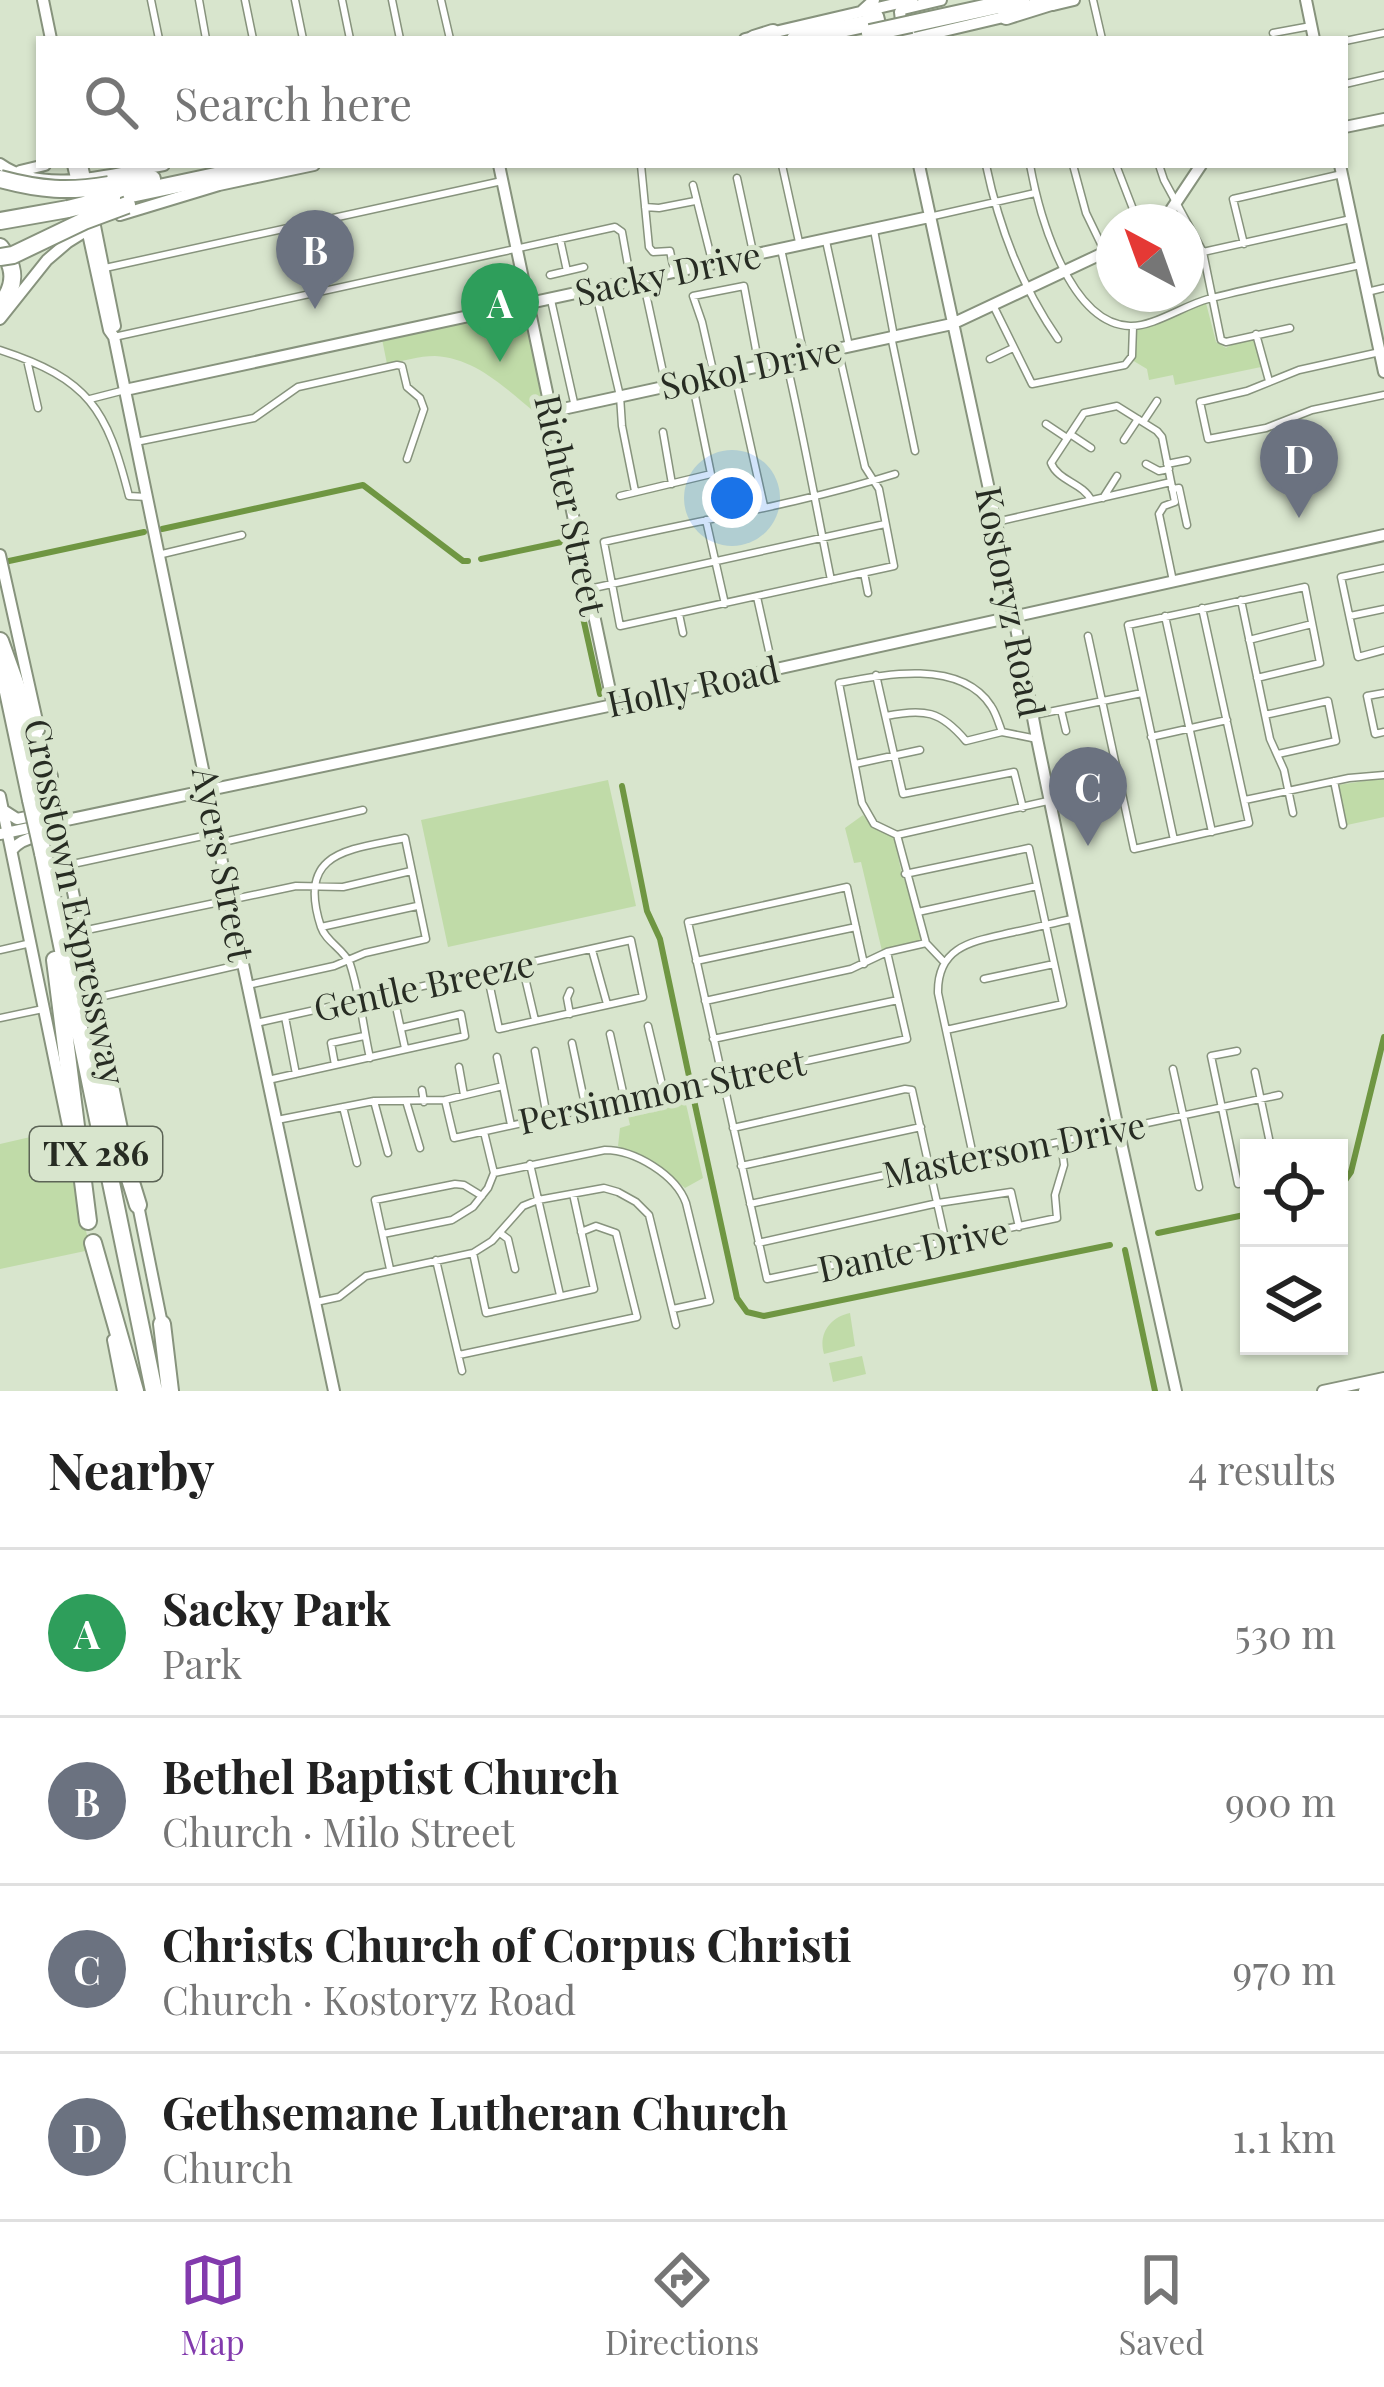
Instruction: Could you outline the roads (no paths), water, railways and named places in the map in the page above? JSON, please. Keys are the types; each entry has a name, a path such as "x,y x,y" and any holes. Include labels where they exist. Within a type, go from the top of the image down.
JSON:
{"highway":[{"path":"911,23 975,0"},
{"path":"812,36 911,23 1021,0"},
{"path":"1006,16 1057,0"},
{"path":"761,36 773,33"},
{"path":"0,221 67,204 98,180 194,181 254,168"},
{"path":"3,171 32,188 59,191 98,180 168,171"},
{"path":"0,274 66,238 98,180"},
{"path":"0,212 67,204"},
{"path":"0,257 66,238"},
{"path":"0,247 11,260 13,273 2,316"},
{"path":"0,641 49,777"},
{"name":"Crosstown Expressway","path":"0,654 27,801"},
{"name":"Crosstown Expressway","path":"0,689 64,956 154,1391"},
{"name":"Crosstown Expressway","path":"39,854 139,1391"},
{"path":"50,918 88,1221"},
{"path":"64,956 138,1204"},
{"path":"93,1244 139,1391"},
{"path":"162,1324 173,1391"}],"main road":[{"path":"43,0 50,36"},
{"path":"911,23 905,35 903,9 941,0"},
{"path":"881,2 911,23 1006,16 1073,0"},
{"path":"1306,0 1312,33"},
{"path":"773,33 871,26 881,2"},
{"path":"881,2 891,36"},
{"path":"1348,126 1384,118"},
{"path":"3,171 36,168"},
{"path":"66,238 112,218 219,185 300,168"},
{"name":"Richter Street","path":"500,168 613,705"},
{"name":"Kostoryz Road","path":"920,168 1175,1390"},
{"path":"1177,204 1199,168"},
{"path":"1341,170 1366,292 1380,331 1384,372"},
{"path":"3,171 33,180 98,180"},
{"path":"98,180 94,184 100,210 112,218"},
{"name":"Ayers Street","path":"98,180 91,227 109,330 334,1391"},
{"path":"2,316 77,228 67,185 61,181"},
{"name":"Sacky Drive","path":"125,390 929,217"},
{"path":"66,238 96,249 112,218"},
{"name":"Sokol Drive","path":"549,412 952,324 1096,256"},
{"name":"Holly Road","path":"4,834 1384,535"},
{"name":"Crosstown Expressway","path":"0,555 162,1324"},
{"path":"1020,641 1034,613"},
{"name":"Crosstown Expressway","path":"0,796 4,834 17,877 123,1391"},
{"path":"3,810 17,819 46,813 55,802"},
{"path":"11,850 19,842 49,835 63,842"},
{"path":"1323,1391 1384,1382"},
{"path":"1364,1391 1384,1382"}],"street":[{"path":"151,0 158,36"},
{"path":"199,0 205,36"},
{"path":"245,0 253,36"},
{"path":"295,0 302,36"},
{"path":"342,0 349,36"},
{"path":"392,0 399,36"},
{"path":"442,0 449,36"},
{"path":"1093,0 1101,36"},
{"path":"1274,33 1312,33"},
{"path":"1348,40 1384,33"},
{"path":"1348,83 1384,75"},
{"path":"641,168 651,250 670,251 674,273"},
{"path":"783,168 800,245"},
{"path":"987,168 1006,242 1058,339"},
{"path":"1031,168 1043,221 1066,270 1079,295 1108,322 1132,326 1211,298 1361,265"},
{"path":"1074,168 1085,213 1096,229"},
{"path":"1117,168 1131,204"},
{"path":"1160,168 1177,204"},
{"path":"1244,244 1233,199 1341,170"},
{"path":"737,178 754,256"},
{"path":"100,269 502,181"},
{"path":"693,185 712,264"},
{"name":"Sacky Drive","path":"929,217 1035,193"},
{"path":"645,207 695,200"},
{"path":"1204,252 1351,219"},
{"path":"114,337 619,228 666,386"},
{"path":"874,230 915,451"},
{"name":"Sacky Drive","path":"560,239 567,271"},
{"path":"826,241 865,466 876,481 894,566 620,626 604,542 813,496 876,481 896,475"},
{"path":"781,250 804,356"},
{"path":"1204,262 1220,340 1290,328"},
{"path":"550,274 584,267"},
{"path":"714,375 692,296 744,286 759,366"},
{"path":"1366,292 1384,288"},
{"path":"596,290 635,491"},
{"path":"551,300 575,407"},
{"path":"993,305 1032,384 1128,363 1132,326"},
{"path":"1256,334 1269,381"},
{"path":"990,359 1012,348"},
{"path":"0,350 58,374 90,399 116,443 130,496 147,497"},
{"path":"1380,352 1299,370 1247,392 1200,402 1208,440 1384,395"},
{"path":"786,360 831,580"},
{"path":"27,361 38,408"},
{"path":"136,442 254,418 298,387 397,365 402,366 406,387 420,398 424,409 407,459"},
{"path":"734,371 764,506"},
{"path":"620,496 711,474 692,380"},
{"name":"Sacky Drive","path":"90,399 125,390"},
{"path":"1124,440 1156,401"},
{"path":"1091,500 1053,469 1052,460 1084,413 1118,406 1162,437 1172,486 1187,525"},
{"path":"1046,424 1091,448"},
{"path":"663,432 672,484"},
{"path":"1146,464 1159,471 1187,460"},
{"path":"1103,498 1117,476"},
{"path":"996,522 1172,486"},
{"path":"1174,582 1159,514 1164,506 1179,502"},
{"path":"706,519 725,604"},
{"path":"589,589 885,524"},
{"path":"158,555 242,535"},
{"path":"1384,568 1342,577 1358,656 1384,650"},
{"path":"864,573 868,593"},
{"path":"1174,840 1128,625 1305,587 1320,663 1257,678"},
{"path":"757,597 773,670"},
{"path":"1241,600 1265,715 1293,813"},
{"path":"1088,636 1134,849 1249,824 1202,608"},
{"path":"1350,616 1384,609"},
{"path":"679,614 683,633"},
{"path":"1165,616 1212,832"},
{"path":"1249,640 1312,625"},
{"path":"1002,732 982,696 935,674 839,683 862,803 874,824 897,835 1119,785"},
{"path":"876,676 903,794 1014,772 1023,808"},
{"path":"1379,733 1366,696 1384,692"},
{"path":"1034,715 1142,693"},
{"path":"1265,715 1328,701 1336,741 1277,754"},
{"path":"1060,710 1066,731"},
{"path":"886,716 907,712 942,716 967,741 1002,732 1037,739"},
{"path":"1151,737 1227,720"},
{"path":"856,764 920,750"},
{"path":"1245,800 1384,775"},
{"path":"1334,781 1343,825"},
{"path":"68,866 363,810"},
{"path":"897,835 926,943 944,962"},
{"path":"248,985 349,960 365,953 427,939 405,838 340,852 319,870 314,886 321,927 349,960 370,1058"},
{"path":"905,874 1029,848 1063,1004 946,1030"},
{"path":"82,931 296,886 343,887 411,872"},
{"path":"0,881 17,877"},
{"path":"919,912 1037,886"},
{"path":"863,964 847,887 688,922 758,1243 938,1203 1012,1192 1019,1227"},
{"path":"321,927 418,905"},
{"path":"974,1160 938,984 944,962 973,942 1076,918"},
{"path":"696,961 856,927"},
{"path":"487,973 499,1029 570,1013 607,1006 644,998 631,940 592,950 607,1006"},
{"path":"705,1000 863,964 887,952 926,943"},
{"path":"0,950 31,944"},
{"name":"Gentle Breeze","path":"256,1023 592,950"},
{"path":"713,1040 898,1000 887,952"},
{"path":"95,998 243,964"},
{"path":"984,980 1054,964"},
{"path":"522,965 536,1021"},
{"path":"570,992 570,1013"},
{"path":"393,993 406,1049"},
{"name":"Persimmon Street","path":"445,1100 454,1138 664,1093 908,1039 898,1000"},
{"path":"0,1018 45,1009"},
{"path":"268,1080 466,1036 461,1015 401,1028"},
{"path":"285,1017 296,1074"},
{"path":"648,1026 664,1093"},
{"path":"610,1034 625,1100"},
{"path":"335,1065 331,1043 365,1036"},
{"path":"572,1043 586,1109"},
{"path":"1237,1051 1211,1056 1240,1184"},
{"path":"535,1052 547,1117"},
{"path":"497,1057 511,1125"},
{"path":"459,1066 464,1095"},
{"path":"1173,1069 1199,1187"},
{"path":"1255,1072 1269,1139"},
{"path":"277,1120 374,1102 445,1100 503,1086"},
{"path":"422,1090 424,1102"},
{"path":"733,1128 912,1090 946,1243"},
{"name":"Masterson Drive","path":"750,1204 1279,1095"},
{"path":"406,1101 420,1148"},
{"path":"374,1102 388,1153"},
{"path":"343,1107 357,1163"},
{"path":"741,1166 921,1127"},
{"path":"383,1234 452,1220 482,1196 494,1173 484,1132"},
{"name":"Dante Drive","path":"758,1243 767,1280 1057,1218 1055,1195 1064,1165 1061,1141"},
{"path":"494,1173 620,1150 677,1185 686,1203 710,1301 673,1309"},
{"path":"530,1164 560,1297"},
{"path":"390,1270 375,1200 455,1184 482,1196"},
{"path":"315,1302 339,1297 366,1276 472,1253 492,1241 523,1206 604,1188 645,1209 653,1223 676,1325"},
{"path":"472,1253 486,1313 595,1289 573,1194"},
{"path":"459,1355 637,1317 616,1234 596,1226 581,1232"},
{"path":"500,1233 508,1240 515,1269"},
{"path":"436,1260 462,1371"}],"waterway":[{"path":"162,529 363,485 468,561"},
{"path":"9,561 144,532"},
{"path":"481,559 566,541 600,694"},
{"path":"622,786 647,911 660,939 690,1081"},
{"path":"1348,1176 1384,1037"},
{"path":"692,1091 737,1298 747,1312 764,1316 1110,1245"},
{"path":"1158,1233 1240,1216"},
{"path":"1125,1250 1155,1391"}],"place":[{"name":"Bethel Baptist Church","path":"315,309"},
{"name":"Sacky Park","path":"500,362"},
{"name":"Gethsemane Lutheran Church","path":"1299,518"},
{"name":"Christs Church of Corpus Christi","path":"1088,846"}]}
